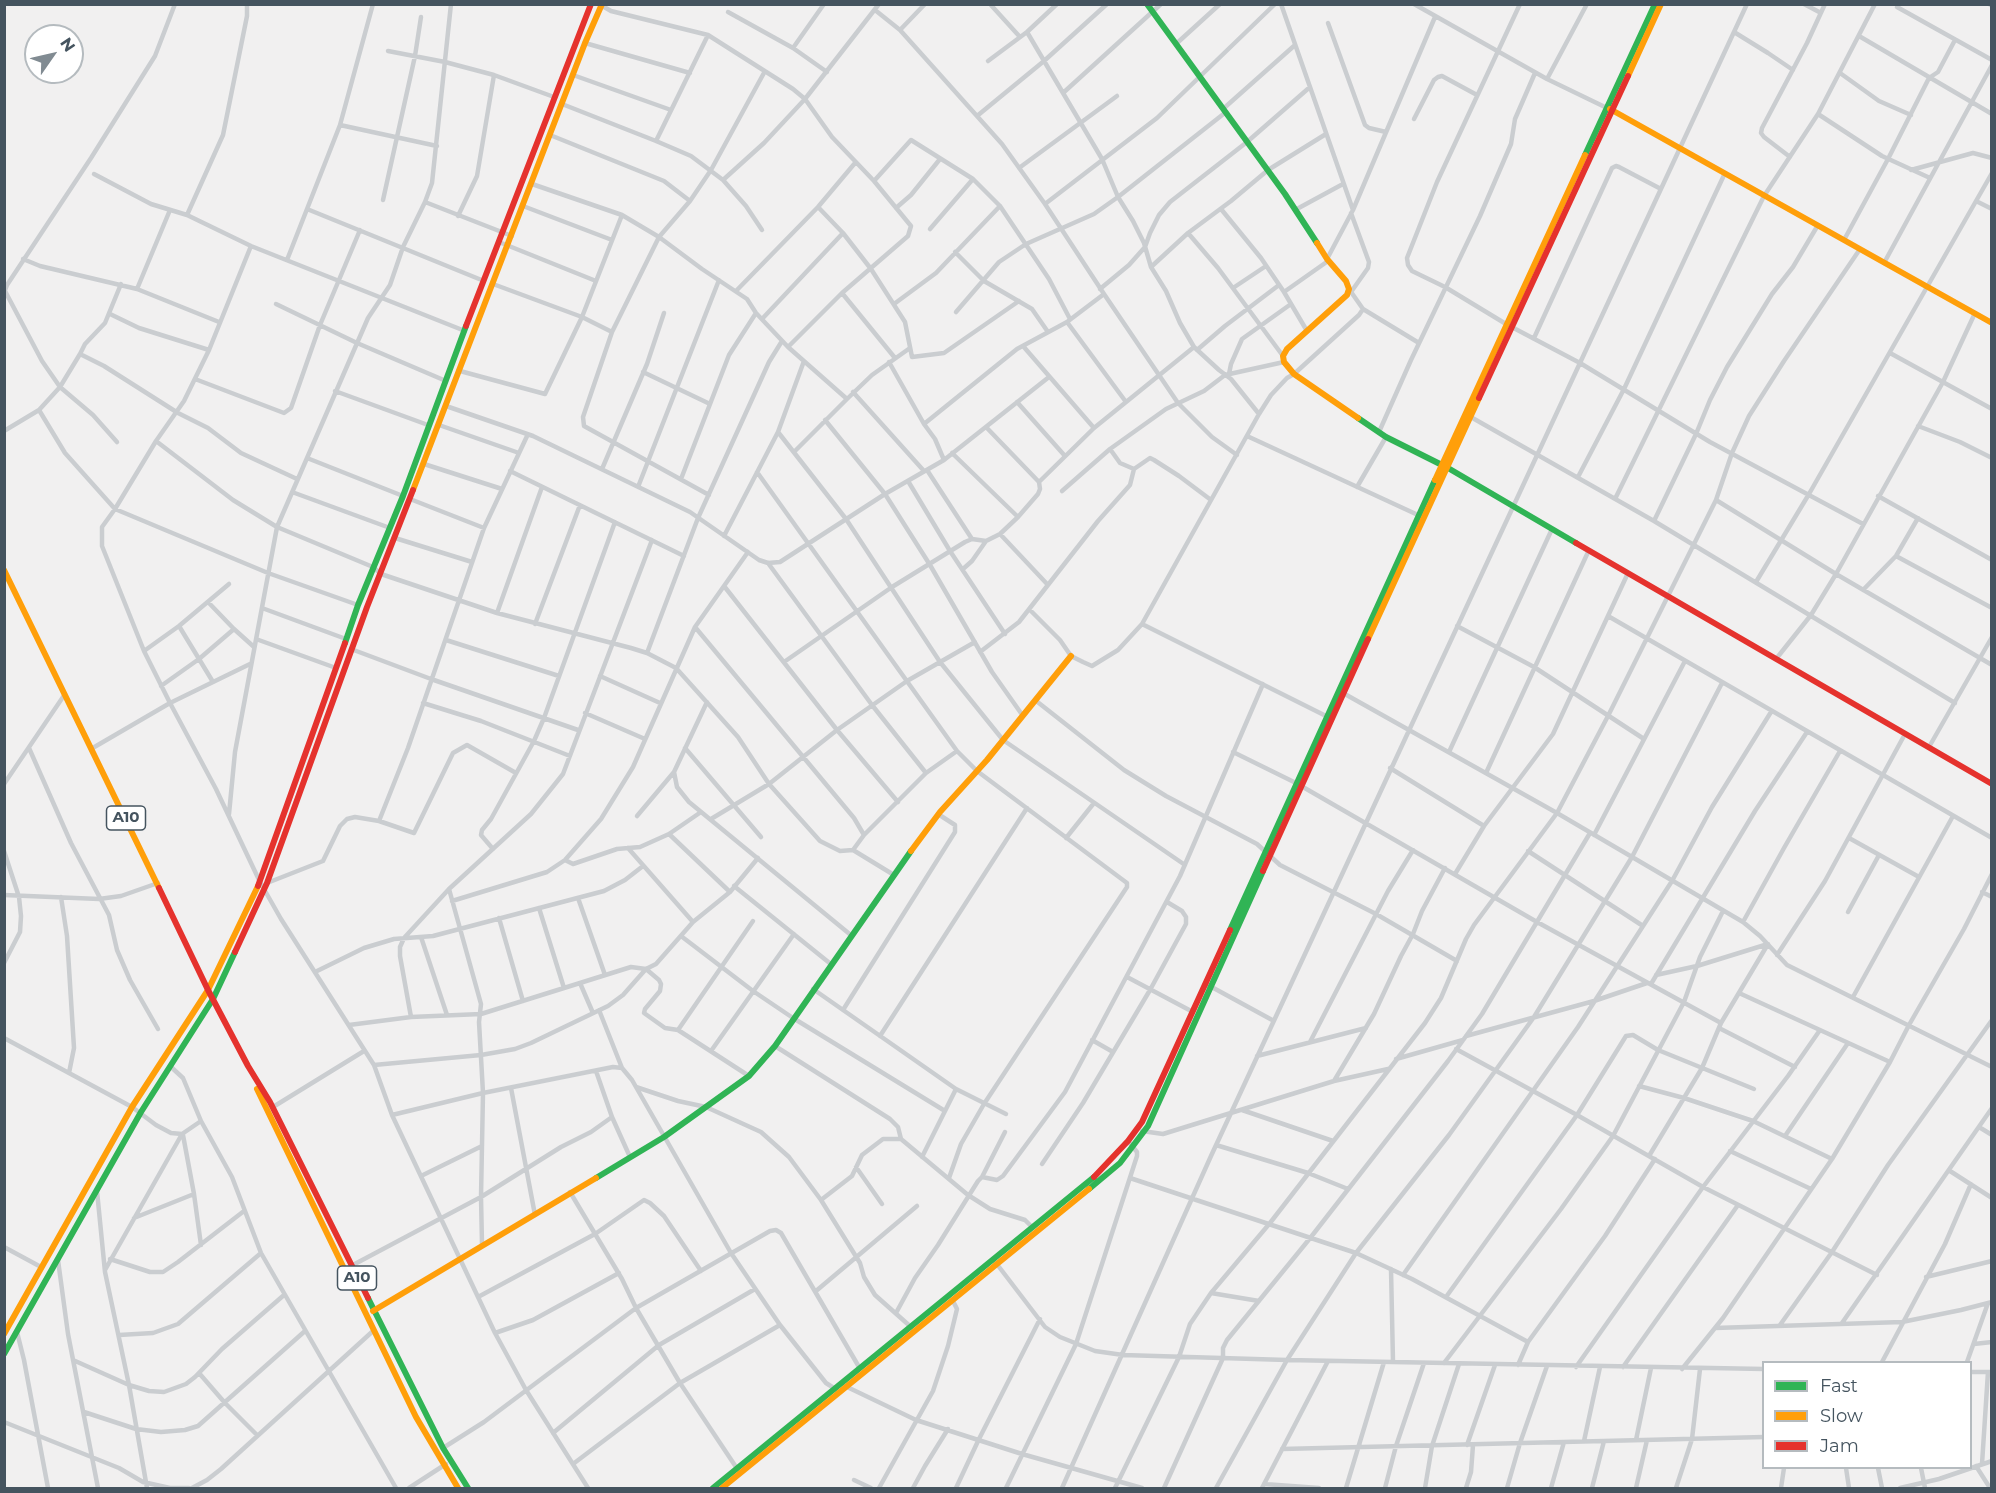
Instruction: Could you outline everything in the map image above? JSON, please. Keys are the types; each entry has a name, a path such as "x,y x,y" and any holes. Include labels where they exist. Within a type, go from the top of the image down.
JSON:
{"main road":[{"path":"4,1334 132,1107 208,990 264,884 358,606 403,496 428,425 591,4"},
{"path":"1148,4 1268,170 1328,260 1346,281 1350,291 1287,349 1283,359 1294,374 1386,437 1445,467 1992,784"},
{"path":"713,1488 738,1471 837,1390 860,1367 1105,1176 1158,1106 1208,985 1655,4"},
{"path":"1609,109 1662,4"},
{"path":"4,1354 141,1112 213,999 264,884 351,649 601,5"},
{"path":"1609,109 1992,323"},
{"path":"1299,785 1326,716 1418,514 1445,467"},
{"name":"A10","path":"4,570 208,990 248,1066 273,1107 443,1448 468,1488"},
{"path":"373,1311 664,1137 749,1077 775,1046 938,814 977,771 1071,656"},
{"path":"1141,1130 1193,1012 1208,985"},
{"name":"A10","path":"248,1066 264,1105 373,1331 436,1453 458,1488"},
{"path":"843,1384 953,1300 1032,1227 1131,1144"},
{"path":"722,1488 738,1471"}],"street":[{"path":"117,442 93,415 60,387 42,361 5,292 7,285 155,56 175,4"},
{"path":"187,215 223,135 247,16 247,4"},
{"path":"287,260 340,126 373,4"},
{"path":"229,815 235,752 277,527 368,318 390,285 403,248 426,202 432,183 437,146 451,4"},
{"path":"793,48 824,4"},
{"path":"723,180 764,143 805,99 879,4"},
{"path":"900,30 925,4"},
{"path":"990,4 1020,37"},
{"path":"988,61 1027,32 1057,4"},
{"path":"977,116 1044,61 1107,4"},
{"path":"1063,93 1161,4"},
{"path":"1176,44 1220,4"},
{"path":"1046,204 1156,118 1275,4"},
{"path":"1281,4 1369,262 1368,268 1350,291 1363,309 1419,343"},
{"path":"1414,4 1547,79 1609,109"},
{"path":"1520,4 1437,182 1407,258 1408,265 1412,271 1445,287 1580,363 1696,434 1863,524"},
{"path":"1547,79 1587,4"},
{"path":"1062,1488 1257,1056 1747,4"},
{"path":"1804,4 1821,13"},
{"path":"1790,157 1761,133 1761,128 1825,4"},
{"path":"1616,499 1764,196 1818,114 1875,4"},
{"path":"601,5 611,11 708,35 793,89 805,99 832,137 874,181 911,226 908,236 842,293 788,347"},
{"path":"1897,7 1992,60"},
{"path":"875,10 900,30 1002,144 1046,204 1100,289 1178,403 1212,437 1237,455"},
{"path":"728,12 793,48 827,72"},
{"path":"383,200 395,138 415,57 421,17"},
{"path":"1284,292 1328,260 1352,212 1436,17"},
{"path":"1328,23 1365,125 1386,132"},
{"path":"1027,32 1102,159 1118,197 1133,220 1151,267 1166,291 1180,323 1196,348 1227,374 1259,414"},
{"path":"1734,32 1792,70"},
{"path":"656,141 708,35"},
{"path":"1859,36 1992,114"},
{"path":"1844,240 1929,78 1938,72 1955,40"},
{"path":"585,43 690,73"},
{"path":"956,312 999,262 1026,244 1094,214 1118,197 1224,110 1295,45"},
{"path":"388,51 445,62 494,75 554,97"},
{"path":"1884,263 1992,65"},
{"path":"709,495 584,426 583,422 612,332 659,237 690,201 711,170 765,71"},
{"path":"1379,432 1480,216 1511,144 1515,118 1535,72"},
{"path":"1840,73 1879,101 1911,115"},
{"path":"458,216 477,176 494,75"},
{"path":"573,75 671,110"},
{"path":"1414,119 1438,76 1477,95"},
{"path":"1100,289 1145,248 1159,215 1170,202 1247,142 1310,87"},
{"path":"1019,168 1117,96"},
{"path":"562,104 691,156 723,180 746,206 762,230"},
{"path":"1818,114 1888,159 1930,178"},
{"path":"340,126 437,146"},
{"path":"1151,267 1188,233 1268,170 1326,134"},
{"path":"550,135 664,181 690,201"},
{"path":"874,181 911,140 973,179 1000,206 1049,279 1068,320 1126,402"},
{"path":"1911,170 1973,153 1992,158"},
{"path":"896,208 911,195 940,159"},
{"path":"736,291 818,207 855,163"},
{"path":"1534,339 1612,168 1619,167 1661,189"},
{"path":"1578,477 1624,389 1725,173"},
{"path":"1756,582 1809,494 1992,173"},
{"path":"94,174 151,204 187,215 251,246 465,330"},
{"path":"930,230 973,179"},
{"path":"532,184 622,216 659,237 747,299 756,314 788,347 847,399"},
{"path":"1295,210 1343,184"},
{"path":"1976,201 1992,209"},
{"path":"426,202 512,236"},
{"path":"524,206 612,240"},
{"path":"894,304 936,273 1000,206"},
{"path":"818,207 872,269 894,304 905,322 912,357 944,353 1019,301"},
{"path":"307,209 484,280"},
{"path":"1221,209 1266,266 1307,331"},
{"path":"137,289 170,210"},
{"path":"460,371 545,394 582,317 622,216"},
{"path":"1654,521 1727,367 1818,225"},
{"path":"195,379 284,413 291,408 320,326 360,230"},
{"path":"762,320 843,233"},
{"path":"1062,491 1110,449 1166,409 1204,392 1227,374 1283,359 1261,325 1188,233"},
{"path":"499,242 596,281"},
{"path":"251,246 195,379 178,413 156,441 115,509 102,526 102,546 144,651 281,919 374,1065 393,1115 495,1333 526,1390 588,1488"},
{"path":"1116,1488 1179,1357 1190,1324 1211,1293 1270,1223 1425,1023 1441,998 1466,939 1557,813 1716,500 1731,453 1749,416 1860,249"},
{"path":"955,252 984,281 1032,309 1048,332"},
{"path":"23,260 137,289 219,322"},
{"path":"1233,288 1266,266"},
{"path":"638,487 719,280"},
{"path":"4,431 39,410 60,387 85,344 105,323 121,284"},
{"path":"493,284 582,317 612,332"},
{"path":"1039,482 1094,428 1279,285"},
{"path":"842,293 895,358"},
{"path":"924,424 1023,346 1068,320 1104,294"},
{"path":"276,304 357,343 446,381"},
{"path":"1227,374 1242,339 1291,304"},
{"path":"1029,609 1060,640 1071,656 1092,666 1118,650 1142,624 1259,414 1279,386 1363,309"},
{"path":"602,469 643,372 664,313"},
{"path":"110,314 139,328 209,350"},
{"path":"681,479 729,355 756,314"},
{"path":"1776,659 1811,615 1836,574 1944,382 1975,314"},
{"path":"647,653 698,518 769,362 782,340"},
{"path":"1023,346 1094,428"},
{"path":"794,452 853,392 910,348"},
{"path":"1890,353 1992,409"},
{"path":"80,354 104,366 178,413 208,428 241,453 297,479"},
{"path":"724,536 778,432 804,361"},
{"path":"889,362 935,440 944,460"},
{"path":"643,372 710,404"},
{"path":"446,406 528,434 602,469 698,518 759,560 768,563 780,562 885,494 944,460 1049,377"},
{"path":"335,392 428,425"},
{"path":"853,392 926,470 972,539"},
{"path":"1017,402 1065,456"},
{"path":"39,410 65,453 115,509 268,573 358,606"},
{"path":"1469,416 1693,544 1955,703"},
{"path":"825,420 885,494 930,565 992,672 1023,716"},
{"path":"439,425 519,453"},
{"path":"1918,426 1960,442 1992,458"},
{"path":"963,569 972,561 986,541 1000,534 1018,518 1040,489 1039,482 986,427"},
{"path":"778,432 846,519 940,662 1003,740 1185,865"},
{"path":"379,821 408,748 484,528 528,434"},
{"path":"1247,436 1418,514"},
{"path":"1356,487 1386,437"},
{"path":"156,441 233,501 277,527 373,567 381,574 497,613 647,653 676,668 738,737 769,784 820,841 840,851 853,850 894,875"},
{"path":"1110,449 1120,463 1134,469"},
{"path":"952,453 1018,518"},
{"path":"307,458 403,496"},
{"path":"980,652 1019,622 1098,520 1130,485 1134,469 1150,458 1179,476 1211,501"},
{"path":"424,464 502,489"},
{"path":"510,471 684,556"},
{"path":"757,472 957,752 977,771 1127,883 1127,887 984,1104 961,1144 949,1178"},
{"path":"908,481 950,551 1005,634"},
{"path":"497,613 542,487"},
{"path":"292,492 390,528"},
{"path":"1878,496 1992,560"},
{"path":"410,500 484,528"},
{"path":"1716,500 1836,574 1992,665"},
{"path":"535,624 580,505"},
{"path":"1863,590 1896,556 1918,518"},
{"path":"493,849 481,835 482,830 491,819 534,741 544,718 615,522"},
{"path":"1449,752 1552,529"},
{"path":"1000,534 1048,585"},
{"path":"394,538 472,562"},
{"path":"784,662 892,587 950,551 972,539 986,541"},
{"path":"411,1017 400,956 400,947 404,938 449,889 531,814 563,774 652,540"},
{"path":"1486,773 1589,550"},
{"path":"452,901 547,872 565,860 601,819 633,767 695,627 747,552"},
{"path":"1896,556 1992,608"},
{"path":"768,563 872,705 926,773"},
{"path":"1455,874 1484,826 1553,734 1628,573"},
{"path":"144,651 179,626 229,584"},
{"path":"724,586 837,730 898,802"},
{"path":"208,602 254,647"},
{"path":"262,608 346,639"},
{"path":"1608,615 1771,712 1992,838"},
{"path":"1142,624 1326,716"},
{"path":"179,626 213,682"},
{"path":"1457,626 1534,667 1644,739"},
{"path":"695,627 854,818 864,836"},
{"path":"161,686 234,629"},
{"path":"1929,747 1992,637"},
{"path":"256,639 336,668"},
{"path":"446,640 559,676"},
{"path":"711,819 769,784 837,730 907,681 975,642"},
{"path":"351,649 578,730"},
{"path":"1164,1488 1223,1358 1223,1348 1227,1340 1311,1237 1482,1014 1592,834 1685,661"},
{"path":"91,749 170,703 251,663"},
{"path":"600,676 660,703"},
{"path":"1216,1488 1287,1360 1356,1253 1449,1135 1534,1017 1632,857 1722,682"},
{"path":"982,1177 997,1180 1003,1176 1065,1092 1185,865 1263,684"},
{"path":"1343,693 1557,813 1743,922 1787,965 1992,1067"},
{"path":"4,784 65,694"},
{"path":"1035,700 1124,770 1166,796 1257,844 1280,865 1413,934 1457,961"},
{"path":"637,816 674,772 707,702"},
{"path":"423,703 481,721 570,756"},
{"path":"1403,1275 1534,1092 1617,966 1672,881 1712,807 1771,712"},
{"path":"585,713 645,739"},
{"path":"1396,1059 1649,983 1703,899 1755,811 1807,732"},
{"path":"1777,956 1849,838 1905,734"},
{"path":"264,884 324,861 340,826 347,819 355,817 379,821 414,833 453,753 467,745 516,773"},
{"path":"29,748 71,843 109,915 117,950 130,981 158,1029"},
{"path":"685,748 761,837"},
{"path":"1743,922 1840,751"},
{"path":"853,850 926,773 957,752"},
{"path":"1233,752 1299,785 1795,1067"},
{"path":"1390,768 1484,826"},
{"path":"674,772 677,787 688,802 852,936"},
{"path":"1066,838 1094,803"},
{"path":"880,1036 1027,808"},
{"path":"565,860 573,864 617,849 640,847 669,834 701,812"},
{"path":"843,1010 955,832 955,825 938,814"},
{"path":"1853,997 1953,816"},
{"path":"669,834 730,891"},
{"path":"1849,838 1919,877"},
{"path":"628,848 693,922"},
{"path":"1310,1042 1388,891 1413,850"},
{"path":"4,851 19,897 20,932 4,963"},
{"path":"1528,851 1643,926"},
{"path":"1848,912 1879,855"},
{"path":"374,1065 481,1055 515,1049 599,1010 623,995 646,969 656,964 693,922 730,891 758,858"},
{"path":"315,972 364,948 394,939 432,936 604,891 625,880 643,866"},
{"path":"1334,1082 1366,1028 1445,868"},
{"path":"1682,1369 1715,1328 1832,1159 1890,1062 1992,874"},
{"path":"4,895 99,898 121,896 158,883"},
{"path":"734,886 832,964"},
{"path":"449,889 481,1004 479,1022 483,1093 482,1244"},
{"path":"1983,892 1992,897"},
{"path":"61,897 68,936 74,1048 69,1073"},
{"path":"578,898 605,975"},
{"path":"1042,1164 1083,1103 1186,924 1186,916 1182,911 1167,902"},
{"path":"539,908 564,988"},
{"path":"1444,1363 1482,1316 1613,1136 1684,1002 1697,966 1723,911"},
{"path":"499,918 523,1001"},
{"path":"678,1030 753,921"},
{"path":"711,1051 794,934"},
{"path":"681,936 753,991 793,1018 945,1112"},
{"path":"421,937 447,1015"},
{"path":"1656,975 1697,966 1768,944"},
{"path":"1648,1156 1702,1068 1720,1025 1768,944"},
{"path":"349,1025 411,1017 481,1014 631,967 646,969 661,984 660,991 644,1013 664,1028 678,1030 749,1077"},
{"path":"1127,977 1193,1012"},
{"path":"580,983 593,1013"},
{"path":"1208,985 1274,1021"},
{"path":"813,989 956,1089 1006,1114"},
{"path":"1739,993 1890,1062"},
{"path":"599,1010 622,1068 636,1087 731,1254 780,1325 826,1383 837,1390"},
{"path":"1780,1325 1832,1252 1888,1165 1992,1020"},
{"path":"1257,1056 1366,1028"},
{"path":"1576,1367 1703,1187 1795,1067 1820,1030"},
{"path":"1446,1297 1577,1115 1626,1036 1633,1035 1658,1050 1754,1089"},
{"path":"4,1038 141,1112 156,1125 171,1133 182,1134"},
{"path":"1092,1040 1113,1052"},
{"path":"1785,1136 1848,1043"},
{"path":"775,1046 890,1119 898,1127 901,1139 968,1196 990,1209 1025,1220 1032,1227"},
{"path":"1456,1049 1703,1187 1877,1275"},
{"path":"273,1107 364,1051"},
{"path":"170,1066 183,1078 201,1121 232,1177 261,1253 396,1488"},
{"path":"393,1115 483,1093 613,1067 622,1068"},
{"path":"1141,1130 1163,1134 1334,1082 1388,1069"},
{"path":"596,1071 612,1117 630,1157"},
{"path":"1639,1086 1754,1121 1832,1159"},
{"path":"636,1087 678,1101 706,1107 761,1132 789,1157 821,1200 856,1256 864,1277 875,1295 911,1327"},
{"path":"511,1088 535,1215"},
{"path":"922,1156 956,1089"},
{"path":"1842,1323 1992,1108"},
{"path":"1242,1110 1333,1141"},
{"path":"351,1266 481,1197 525,1168 591,1132 612,1117"},
{"path":"105,1272 110,1259 182,1134 201,1121"},
{"path":"1979,1127 1992,1135"},
{"path":"896,1313 915,1278 982,1177 1005,1132"},
{"path":"182,1134 201,1245"},
{"path":"821,1200 852,1176 862,1155 883,1139 901,1139"},
{"path":"1006,1488 1076,1344 1137,1156 1131,1144"},
{"path":"1216,1145 1308,1173 1348,1189"},
{"path":"421,1176 482,1146"},
{"path":"1730,1150 1811,1189"},
{"path":"1518,1365 1528,1342 1605,1236 1655,1159"},
{"path":"856,1167 882,1204"},
{"path":"1950,1171 1992,1198"},
{"path":"1130,1178 1356,1253 1446,1297 1528,1342"},
{"path":"1882,1361 1945,1244 1971,1184"},
{"path":"97,1191 105,1272 129,1385 146,1486"},
{"path":"570,1192 680,1383 738,1471"},
{"path":"134,1218 194,1194"},
{"path":"478,1297 595,1234 644,1200 664,1216 701,1271"},
{"path":"1623,1368 1738,1205"},
{"path":"816,1292 917,1206"},
{"path":"110,1259 157,1274 163,1272 244,1211"},
{"path":"436,1453 484,1422 636,1308 770,1231 776,1230 781,1233 860,1367"},
{"path":"4,1247 41,1267"},
{"path":"119,1335 153,1333 178,1324 261,1253"},
{"path":"58,1260 68,1334 98,1488"},
{"path":"1926,1277 1992,1261"},
{"path":"995,1262 1045,1326 1060,1337 1095,1351 1123,1355 1762,1370"},
{"path":"1391,1269 1393,1362"},
{"path":"495,1333 533,1320 618,1272"},
{"path":"553,1433 659,1345 755,1289"},
{"path":"1211,1293 1259,1301"},
{"path":"73,1360 129,1385 149,1391 164,1392 186,1384 284,1295"},
{"path":"879,1488 933,1391 948,1347 957,1308 953,1300"},
{"path":"1715,1328 1902,1322 1990,1302"},
{"path":"1967,1361 1990,1302"},
{"path":"956,1488 1040,1319"},
{"path":"573,1464 680,1383 780,1325"},
{"path":"84,1413 136,1429 161,1432 198,1426 305,1331"},
{"path":"4,1422 119,1468 146,1486 191,1488 207,1480 373,1331"},
{"path":"17,1332 48,1488"},
{"path":"1974,1344 1992,1342"},
{"path":"1319,1488 1263,1486 1329,1360"},
{"path":"1346,1488 1384,1362"},
{"path":"1384,1488 1424,1363"},
{"path":"1425,1488 1432,1446 1459,1364"},
{"path":"1467,1488 1471,1472 1470,1445 1495,1365"},
{"path":"1507,1488 1547,1366"},
{"path":"1584,1441 1600,1367"},
{"path":"1636,1440 1651,1368"},
{"path":"1676,1488 1692,1439 1700,1369"},
{"path":"1972,1371 1990,1372 1982,1464"},
{"path":"199,1373 257,1435"},
{"path":"843,1384 916,1420 1022,1454 1142,1488"},
{"path":"913,1488 948,1429"},
{"path":"1282,1449 1762,1437"},
{"path":"1635,1488 1647,1440"},
{"path":"1592,1488 1604,1441"},
{"path":"1551,1488 1564,1442"},
{"path":"409,1488 451,1461"},
{"path":"1972,1467 1992,1461"},
{"path":"1976,1466 1990,1488"},
{"path":"1781,1488 1784,1469"},
{"path":"1846,1469 1849,1488"},
{"path":"1878,1469 1882,1488"},
{"path":"1921,1469 1924,1485"},
{"path":"1900,1488 1924,1485 1968,1469"},
{"path":"854,1480 871,1488"}],"traffic: fast":[{"path":"1147,4 1285,194 1317,243"},
{"path":"1585,155 1655,4"},
{"path":"345,643 466,326"},
{"path":"1358,418 1386,437 1448,468 1576,543"},
{"path":"1230,930 1435,480"},
{"path":"596,1178 664,1137 749,1076 775,1046 911,851"},
{"path":"1089,1189 1120,1163 1148,1126 1263,871"},
{"path":"4,1354 141,1112 213,999 235,952"},
{"path":"713,1488 1094,1177"},
{"path":"368,1298 443,1448 468,1488"}],"traffic: slow":[{"path":"413,490 602,4"},
{"path":"1628,76 1661,4"},
{"path":"1610,109 1992,323"},
{"path":"1435,480 1585,155"},
{"path":"1317,243 1346,281 1349,289 1347,295 1287,349 1283,356 1284,362 1294,374 1358,418"},
{"path":"1368,639 1479,398"},
{"path":"4,570 159,888"},
{"path":"911,851 940,812 987,760 1071,656"},
{"path":"4,1334 132,1107 208,990 258,886"},
{"path":"257,1089 416,1417 458,1488"},
{"path":"373,1311 596,1178"},
{"path":"722,1488 1089,1189"}],"traffic: jam":[{"path":"466,326 591,4"},
{"path":"1479,398 1628,76"},
{"path":"235,952 267,883 367,607 413,490"},
{"path":"1576,543 1992,784"},
{"path":"1263,871 1368,639"},
{"path":"258,886 345,643"},
{"path":"159,888 208,990 248,1066 270,1102 368,1298"},
{"path":"1094,1177 1128,1141 1142,1122 1230,930"}]}
